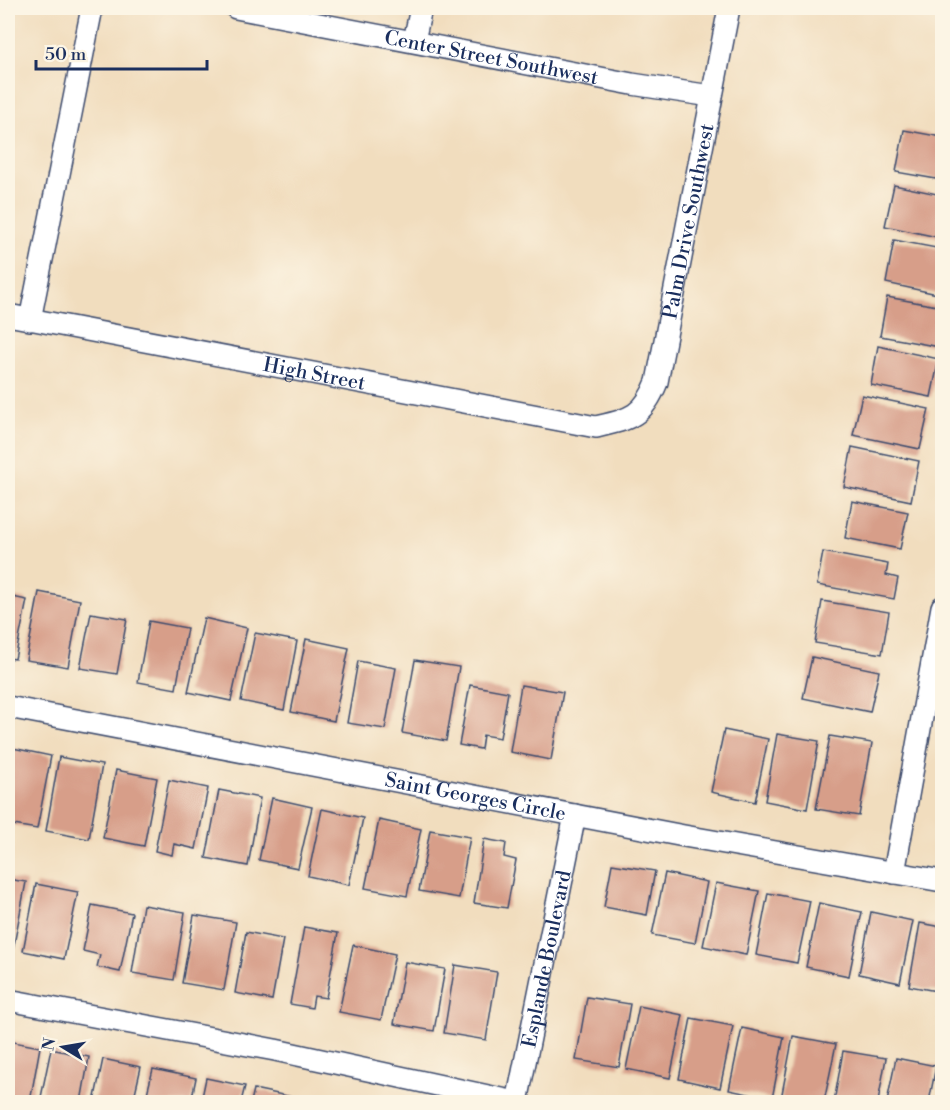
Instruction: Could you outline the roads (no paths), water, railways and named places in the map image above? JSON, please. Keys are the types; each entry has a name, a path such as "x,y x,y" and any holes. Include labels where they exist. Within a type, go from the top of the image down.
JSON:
{"street":[{"path":"30,320 92,8"},
{"name":"Center Street Southwest","path":"236,8 414,40 632,84 711,96"},
{"path":"414,40 420,8"},
{"name":"Palm Drive Southwest","path":"622,420 636,414 650,399 657,382 729,8"},
{"name":"High Street","path":"8,315 596,427 622,420"},
{"path":"894,873 942,606"},
{"name":"Saint Georges Circle","path":"8,707 942,882"},
{"name":"Esplande Boulevard","path":"517,1102 575,815"},
{"path":"8,999 275,1050 517,1102"}]}
